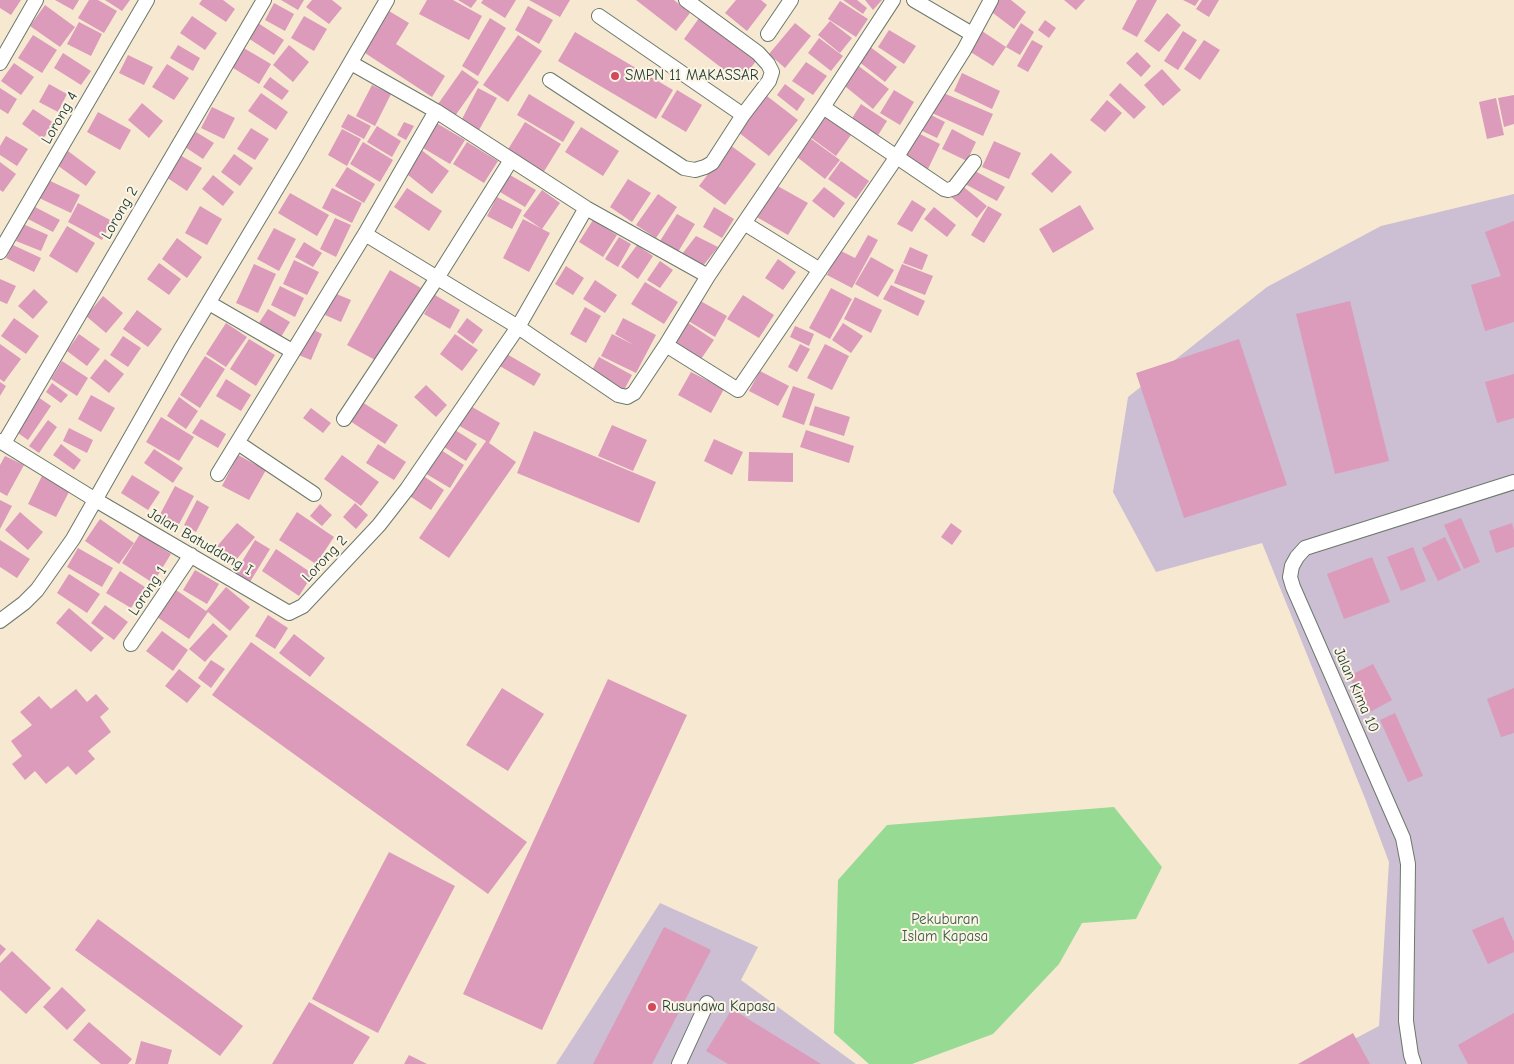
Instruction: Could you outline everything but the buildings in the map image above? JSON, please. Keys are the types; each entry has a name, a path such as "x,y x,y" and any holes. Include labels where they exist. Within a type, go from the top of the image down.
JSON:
{"street":[{"path":"0,63 36,0"},
{"name":"Lorong 4","path":"0,252 147,0"},
{"name":"Lorong 2","path":"2,442 264,0"},
{"path":"0,621 24,603 37,590 73,539 94,499 387,0"},
{"path":"550,80 684,168 694,170 712,163 768,82 772,72 758,53 686,0"},
{"path":"768,34 791,0"},
{"path":"365,234 518,326 610,389 624,397 630,396 634,393 666,345 708,276 893,0"},
{"path":"914,0 972,34"},
{"path":"666,345 738,390 896,158 991,0"},
{"path":"599,16 743,116"},
{"path":"351,63 436,111 586,208 708,276"},
{"path":"823,107 937,186 948,190 954,188 974,162"},
{"path":"218,474 365,234 436,111"},
{"path":"344,419 437,278 511,160"},
{"name":"Lorong 2","path":"289,612 303,606 379,525 408,489 518,326 586,208"},
{"path":"744,223 820,270"},
{"path":"209,304 292,351"},
{"name":"Jalan Batuddang I","path":"2,442 94,499 289,612"},
{"path":"238,443 314,494"},
{"name":"Jalan Kima 10","path":"1414,1064 1406,1021 1408,864 1403,838 1290,577 1292,566 1305,548 1514,482"},
{"name":"Lorong 1","path":"131,644 191,556"},
{"path":"682,1063 707,1003"}],"shaded area":[{"path":"1514,194 1514,1064 1307,1064 1379,1026 1389,862 1262,543 1156,572 1113,492 1128,397 1267,287 1381,226"},
{"path":"660,903 758,947 741,980 856,1064 556,1064"}],"green space":[{"name":"Pekuburan Islam Kapasa","path":"1114,807 1162,867 1136,919 1082,923 1059,964 993,1034 912,1064 869,1064 834,1033 838,880 887,825"}],"place":[{"name":"SMPN 11 MAKASSAR","path":"615,76"},
{"name":"Rusunawa Kapasa","path":"652,1007"}]}
